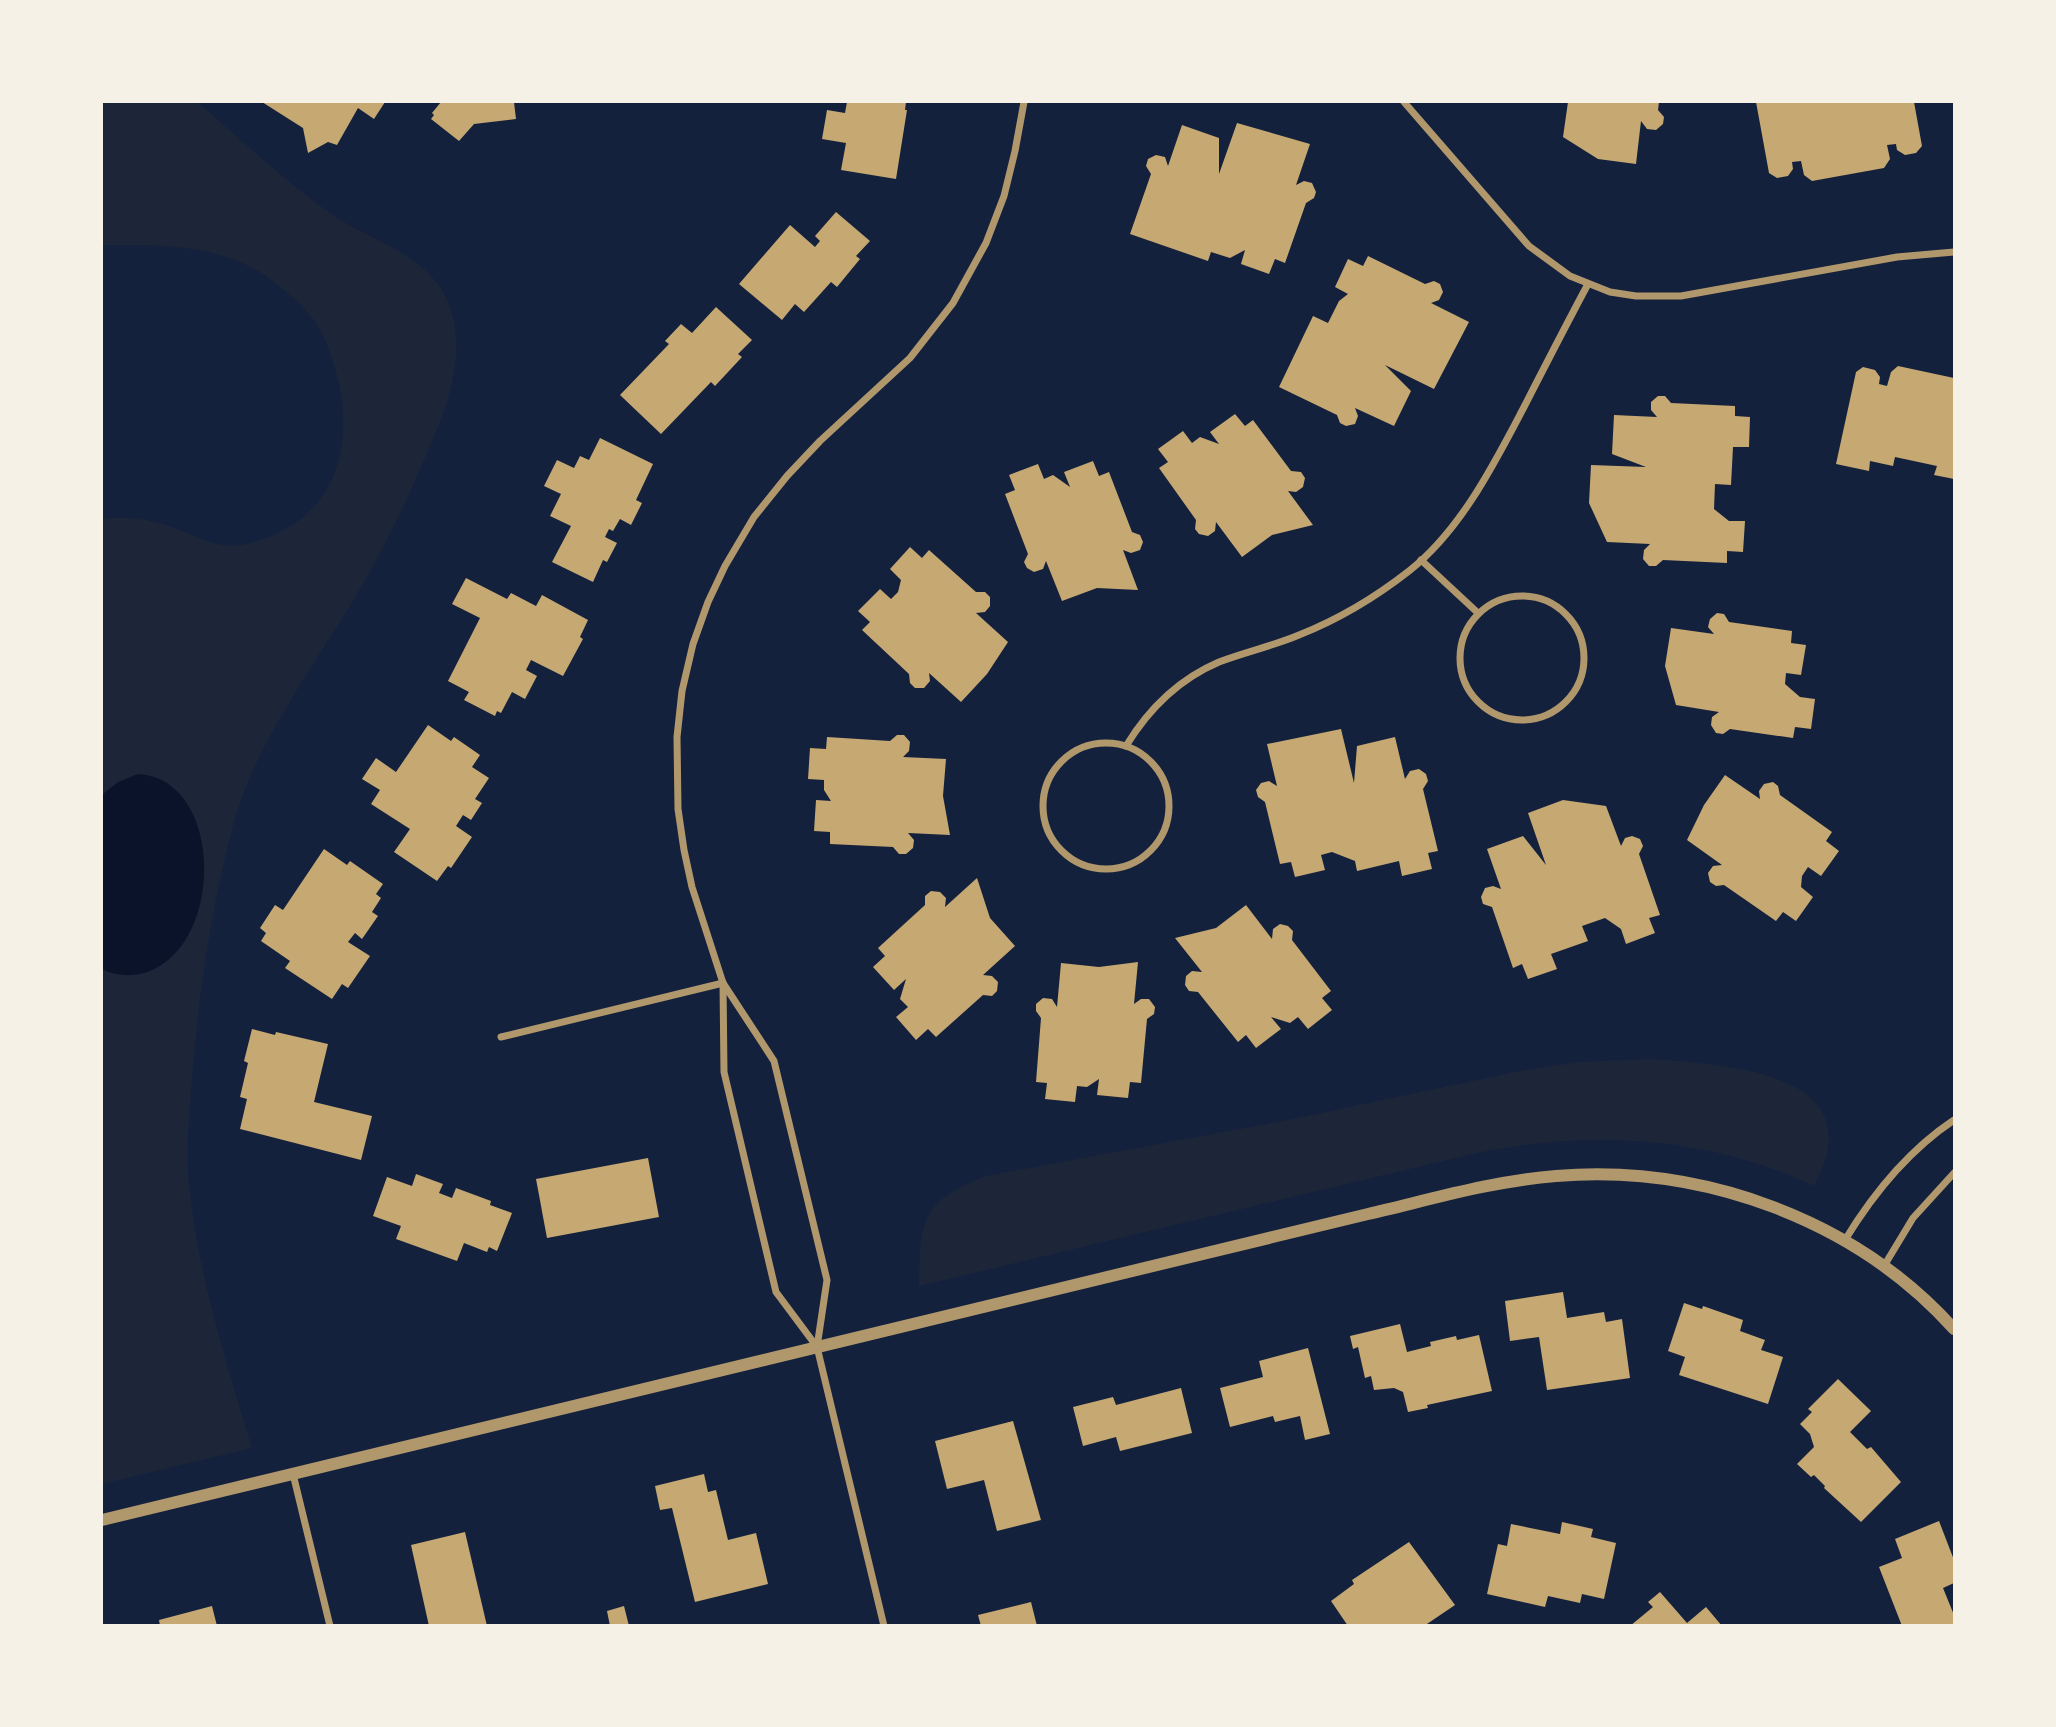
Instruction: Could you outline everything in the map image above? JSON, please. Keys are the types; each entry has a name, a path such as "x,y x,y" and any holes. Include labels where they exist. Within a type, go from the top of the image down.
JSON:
{"street":[{"path":"884,1626 817,1348 827,1280 774,1061 723,983 688,869 678,809 677,737 682,691 693,644 720,575 764,503 821,441 909,358 953,303 975,266 1004,196 1024,102"},
{"path":"1404,102 1517,234 1555,267 1587,284 1622,294 1681,296 1898,257 1955,252"},
{"path":"1126,746 1149,712 1192,677 1221,662 1316,628 1385,588 1422,560 1453,524 1486,475 1587,284"},
{"path":"1422,560 1478,613"},
{"path":"1529,596 1542,599 1565,613 1574,624 1584,650 1581,677 1567,701 1545,716 1519,721 1493,714 1473,698 1461,674 1460,648 1470,623 1478,613 1501,598 1529,596"},
{"path":"1112,743 1126,746 1139,752 1158,770 1168,796 1167,823 1154,847 1144,857 1119,868 1092,868 1066,855 1048,832 1042,803 1045,789 1059,763 1083,746 1112,743"},
{"path":"500,1038 723,983"},
{"path":"723,983 724,1072 776,1292 817,1348"},
{"path":"1845,1240 1870,1202 1903,1164 1955,1120"},
{"path":"1884,1266 1913,1218 1955,1173"},
{"path":"102,1520 1368,1214 1491,1186 1554,1176 1617,1175 1684,1182 1768,1205 1845,1240 1919,1294 1955,1329"},
{"path":"293,1474 330,1626"}],"shaded area":[{"path":"102,102 197,102 315,202 348,225 413,260 427,272 448,302 456,342 447,401 433,440 401,511 366,579 286,708 242,796 212,919 195,1046 188,1131 188,1172 193,1218 206,1285 252,1448 102,1484 102,969 126,975 150,971 118,782 102,795 102,519 152,521 216,544 238,545 266,538 291,526 310,510 325,492 336,471 343,423 336,372 322,334 295,299 276,284 251,267 210,252 167,246 102,245"},
{"path":"138,774 165,782 185,801 198,827 204,858 203,891 195,922 180,948 158,967 138,974 123,975 102,969 102,795 118,782"},
{"path":"1653,1059 1719,1065 1753,1072 1785,1082 1810,1097 1826,1119 1828,1148 1814,1186 1729,1156 1642,1141 1597,1140 1508,1147 919,1286 923,1229 928,1216 948,1195 986,1176 1293,1119 1525,1070 1579,1062"}],"building":[{"path":"262,102 385,102 374,119 358,108 337,145 328,142 308,153 303,128"},
{"path":"441,102 514,102 516,119 474,124 459,141 431,119 434,115 432,113"},
{"path":"847,102 906,102 896,179 841,170 846,143 822,139 827,110 845,113"},
{"path":"1568,102 1659,102 1658,110 1664,117 1663,124 1656,130 1647,129 1641,121 1636,164 1598,159 1563,137"},
{"path":"1756,102 1914,102 1922,146 1916,153 1905,155 1897,150 1896,144 1887,145 1890,159 1884,168 1812,181 1804,175 1801,161 1792,162 1793,169 1788,176 1777,178 1769,173"},
{"path":"1237,123 1310,144 1296,185 1304,181 1312,183 1316,192 1314,198 1306,203 1285,263 1275,259 1269,274 1241,264 1245,250 1230,258 1211,252 1208,261 1130,234 1151,174 1146,166 1148,159 1156,155 1165,157 1168,166 1182,125 1219,138 1219,174"},
{"path":"836,212 870,241 856,256 860,259 837,287 831,282 804,312 795,304 782,320 739,284 790,225 815,247 820,241 815,236"},
{"path":"1368,256 1425,284 1434,281 1440,284 1443,292 1439,300 1431,303 1469,322 1434,389 1385,365 1411,391 1394,426 1355,408 1358,416 1355,424 1346,426 1340,423 1337,415 1279,387 1313,316 1328,323 1339,301 1348,294 1335,287 1348,259 1363,266"},
{"path":"716,307 752,340 738,354 742,357 715,386 711,382 661,434 620,395 669,344 665,341 681,324 692,333"},
{"path":"1898,366 1954,378 1954,479 1934,475 1937,466 1895,457 1893,466 1870,461 1869,471 1836,464 1856,372 1863,367 1875,370 1880,377 1879,384 1887,386 1891,372"},
{"path":"1658,396 1665,396 1671,403 1735,406 1735,416 1750,417 1749,447 1733,447 1731,485 1715,484 1714,509 1729,521 1745,521 1743,552 1727,551 1727,563 1663,560 1656,566 1649,566 1643,559 1644,550 1650,544 1607,542 1589,503 1591,465 1646,467 1612,454 1614,415 1657,417 1651,410 1651,402"},
{"path":"1235,414 1245,426 1253,420 1291,471 1301,472 1305,478 1303,487 1296,492 1288,491 1313,525 1272,535 1242,557 1216,522 1215,531 1208,536 1199,534 1195,529 1196,520 1159,468 1168,462 1158,449 1183,431 1192,443 1200,437 1219,444 1210,432"},
{"path":"600,438 653,464 636,500 642,503 631,525 620,519 613,531 609,529 605,537 617,543 607,562 603,560 593,582 552,562 571,526 550,516 561,494 544,486 557,460 574,468 580,456 589,460"},
{"path":"1093,461 1099,476 1109,472 1132,532 1140,535 1143,542 1140,550 1131,553 1123,550 1138,590 1097,588 1062,601 1046,561 1043,569 1034,572 1027,568 1024,562 1028,554 1005,494 1015,490 1009,475 1038,464 1044,479 1053,475 1070,487 1064,472"},
{"path":"910,547 922,558 929,550 976,592 985,592 990,597 990,606 985,612 976,613 1008,642 987,674 961,702 929,673 930,681 924,688 915,688 910,683 909,674 862,630 870,622 858,611 880,589 891,599 898,592 901,580 890,569"},
{"path":"466,578 507,599 511,593 536,606 542,595 588,620 580,637 583,639 563,676 531,660 526,670 537,676 525,699 512,692 501,713 497,711 495,716 464,700 469,692 448,681 480,618 452,604"},
{"path":"1717,613 1724,614 1729,622 1792,631 1791,643 1806,645 1801,675 1786,673 1785,684 1800,697 1815,699 1811,729 1795,727 1793,738 1730,729 1723,734 1716,733 1711,725 1712,717 1719,712 1676,705 1665,666 1671,628 1714,634 1708,627 1710,619"},
{"path":"428,725 451,741 454,737 480,755 472,767 489,778 475,799 482,803 471,820 463,815 456,826 472,837 451,868 448,866 437,881 394,852 410,829 371,804 380,790 362,779 376,758 396,772"},
{"path":"1341,729 1354,783 1357,746 1395,737 1405,779 1410,771 1419,769 1426,774 1428,781 1423,789 1438,851 1428,853 1432,869 1402,876 1399,861 1357,871 1355,861 1332,852 1321,855 1325,870 1295,877 1291,862 1280,864 1265,802 1258,797 1256,790 1261,783 1269,781 1277,786 1267,744"},
{"path":"897,735 904,735 910,742 909,751 903,757 946,759 943,796 950,835 908,833 914,840 913,848 906,854 899,854 893,847 830,844 830,832 814,831 816,800 831,801 824,790 824,780 808,779 810,748 826,749 827,737 890,741"},
{"path":"1725,775 1760,799 1759,791 1764,784 1773,782 1778,786 1780,795 1832,832 1826,841 1839,851 1821,876 1808,867 1802,876 1801,887 1813,897 1796,921 1783,912 1776,921 1724,885 1716,886 1710,882 1708,873 1713,866 1722,865 1687,840 1704,805"},
{"path":"1563,800 1606,806 1621,846 1625,838 1632,836 1640,839 1643,846 1639,854 1660,915 1649,918 1655,933 1626,944 1621,929 1605,918 1582,926 1588,941 1551,954 1557,969 1528,979 1522,964 1513,968 1492,907 1483,904 1481,897 1485,888 1493,886 1501,889 1487,849 1523,836 1546,865 1528,813"},
{"path":"324,849 347,865 350,861 383,884 376,894 381,898 372,912 378,916 362,939 355,933 348,942 370,956 348,988 342,984 332,999 285,968 290,961 261,941 266,933 260,928 275,905 283,910"},
{"path":"977,878 990,918 1015,946 983,975 992,976 998,982 997,991 992,996 983,995 936,1037 928,1029 916,1040 896,1017 908,1007 900,999 906,979 894,990 873,967 885,956 878,948 925,905 925,896 931,891 940,892 946,898 945,907"},
{"path":"1246,905 1272,939 1273,929 1280,924 1293,931 1292,940 1331,991 1322,998 1332,1010 1308,1029 1298,1017 1290,1023 1271,1017 1281,1029 1256,1048 1246,1035 1238,1042 1198,992 1189,991 1185,985 1186,976 1192,971 1202,972 1175,938 1216,928"},
{"path":"1138,962 1134,1004 1141,999 1149,999 1155,1007 1154,1014 1147,1019 1141,1083 1130,1082 1128,1098 1097,1095 1099,1079 1087,1087 1077,1086 1075,1102 1045,1099 1047,1083 1036,1082 1041,1018 1036,1011 1036,1004 1043,998 1052,999 1057,1007 1061,963 1099,967"},
{"path":"252,1029 328,1044 314,1102 372,1116 361,1160 240,1129 247,1099 240,1097 248,1063 244,1061"},
{"path":"648,1158 659,1217 547,1238 536,1179"},
{"path":"416,1174 443,1184 439,1193 452,1198 456,1188 491,1201 490,1205 512,1213 497,1251 489,1247 487,1252 464,1243 457,1261 396,1239 401,1226 373,1216 387,1177 412,1186"},
{"path":"1563,1292 1567,1318 1604,1312 1606,1322 1622,1319 1630,1378 1547,1390 1539,1337 1510,1341 1505,1301"},
{"path":"1684,1303 1702,1309 1703,1306 1743,1320 1740,1331 1765,1340 1761,1350 1783,1357 1768,1404 1679,1375 1685,1357 1668,1351"},
{"path":"1400,1324 1407,1352 1431,1346 1430,1342 1456,1336 1457,1340 1479,1335 1492,1391 1427,1405 1428,1408 1408,1412 1403,1392 1394,1388 1374,1390 1371,1376 1365,1378 1358,1347 1353,1349 1350,1336"},
{"path":"1308,1348 1330,1434 1305,1440 1300,1416 1275,1422 1273,1416 1230,1427 1220,1388 1263,1377 1259,1361"},
{"path":"1838,1379 1871,1411 1850,1432 1867,1449 1871,1447 1901,1482 1861,1522 1824,1488 1814,1475 1811,1477 1797,1464 1814,1447 1810,1434 1800,1424 1812,1412 1808,1409"},
{"path":"1181,1388 1192,1433 1120,1451 1116,1437 1083,1446 1073,1407 1113,1397 1116,1405"},
{"path":"1013,1421 1041,1520 997,1531 984,1480 947,1489 935,1441"},
{"path":"704,1474 708,1492 716,1490 728,1540 756,1533 768,1584 695,1602 672,1508 660,1510 655,1486"},
{"path":"1939,1521 1954,1560 1954,1583 1943,1588 1954,1615 1954,1626 1902,1626 1879,1567 1902,1558 1895,1539"},
{"path":"1562,1522 1593,1529 1591,1537 1616,1543 1604,1599 1582,1594 1580,1603 1548,1596 1545,1607 1487,1594 1498,1544 1507,1546 1511,1524 1560,1534"},
{"path":"465,1532 487,1626 429,1626 411,1545"},
{"path":"1409,1542 1455,1605 1424,1626 1348,1626 1331,1601 1354,1584 1352,1580"},
{"path":"1660,1592 1687,1623 1706,1607 1722,1626 1630,1626 1653,1607 1648,1602"},
{"path":"1031,1602 1037,1626 981,1626 978,1615"},
{"path":"212,1606 217,1626 160,1626 159,1620"},
{"path":"624,1606 629,1626 610,1626 607,1611"}]}
